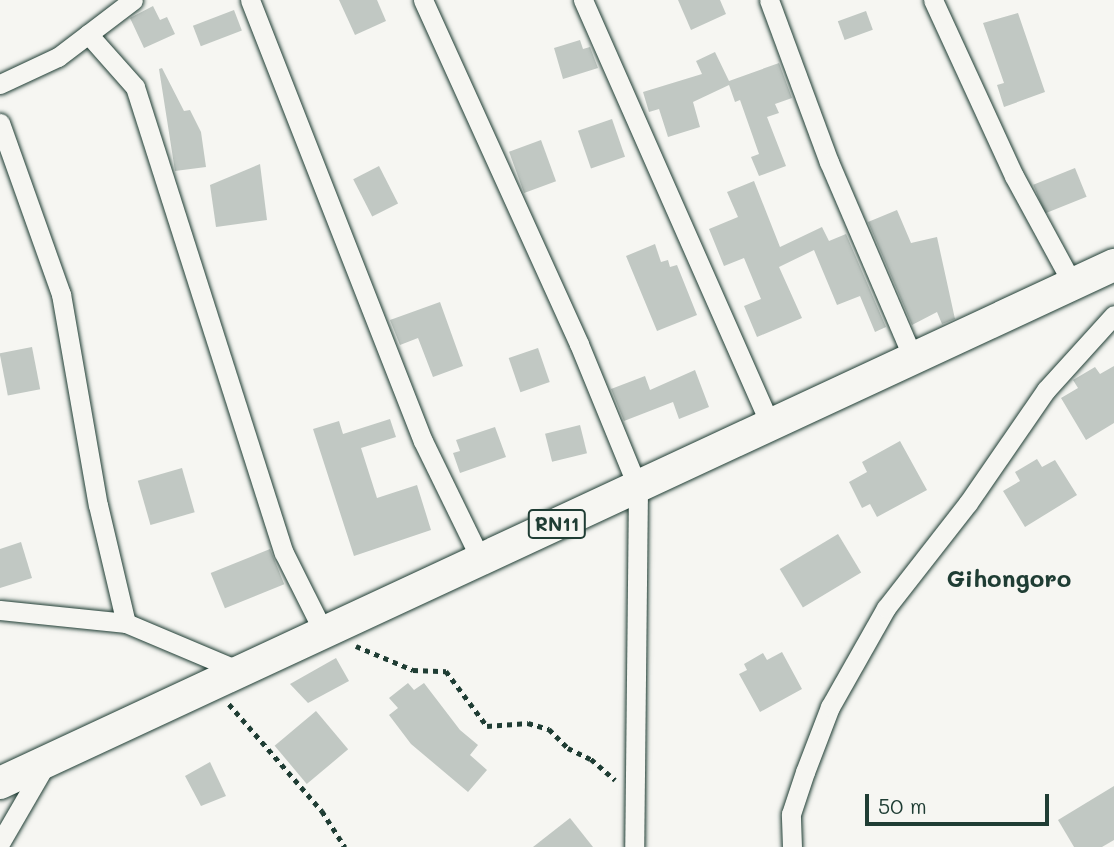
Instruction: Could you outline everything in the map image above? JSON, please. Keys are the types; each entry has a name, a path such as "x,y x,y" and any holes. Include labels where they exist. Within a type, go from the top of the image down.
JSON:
{"main road":[{"name":"RN11","path":"0,783 1114,265"}],"street":[{"path":"0,84 58,57 133,0"},
{"path":"250,0 423,441 480,558"},
{"path":"423,0 568,319 638,488 634,847"},
{"path":"583,0 771,426"},
{"path":"769,0 830,162 913,358"},
{"path":"933,0 1014,176 1072,283"},
{"path":"88,34 135,87 284,554 323,631"},
{"path":"0,123 61,294 98,505 126,622"},
{"path":"792,847 791,814 830,707 886,608 968,503 1046,390 1114,315"},
{"path":"0,610 126,622 230,678"},
{"path":"0,843 48,761"}],"path":[{"path":"323,631 413,670 446,671 487,726 528,723 549,729 568,748 591,759 634,796"},
{"path":"230,678 228,702 322,811 345,847"}],"building":[{"path":"339,0 377,0 386,21 355,35"},
{"path":"678,0 720,0 726,14 691,30"},
{"path":"153,6 160,20 167,17 175,34 144,48 130,18"},
{"path":"234,10 242,31 201,46 193,26"},
{"path":"866,11 873,30 845,40 838,21"},
{"path":"1018,13 1045,92 1004,107 997,85 1004,83 983,23"},
{"path":"580,40 583,49 590,47 598,68 563,79 554,48"},
{"path":"715,52 729,81 779,63 792,98 775,104 779,113 767,117 786,166 759,176 751,157 759,154 740,100 735,102 729,85 693,102 700,127 668,137 659,109 649,112 643,92 702,74 696,61"},
{"path":"162,68 184,111 190,110 201,132 206,167 175,171 159,69"},
{"path":"612,119 625,157 591,169 578,131"},
{"path":"541,140 556,181 524,193 509,152"},
{"path":"260,164 267,220 216,227 210,185"},
{"path":"379,166 398,203 372,217 353,179"},
{"path":"1075,168 1087,197 1045,214 1033,185"},
{"path":"754,181 780,247 822,227 829,241 846,234 886,327 875,332 860,296 837,305 814,250 779,267 802,318 757,337 744,306 761,299 744,258 724,266 709,229 738,217 727,192"},
{"path":"897,210 911,243 937,237 955,319 942,324 937,312 912,325 868,222"},
{"path":"655,244 661,262 668,260 670,267 677,265 697,315 657,331 626,256"},
{"path":"440,302 463,366 433,377 418,338 400,345 390,320"},
{"path":"32,347 40,389 8,396 0,353"},
{"path":"538,348 550,382 520,392 509,358"},
{"path":"1114,366 1114,423 1086,440 1061,398 1078,388 1073,380 1095,367 1100,374"},
{"path":"695,370 709,407 679,419 673,402 624,421 611,389 645,376 650,390"},
{"path":"390,419 396,437 361,448 377,498 417,485 431,530 354,556 313,429 339,421 343,434"},
{"path":"580,425 587,453 552,462 545,434"},
{"path":"495,427 506,457 460,473 453,453 460,451 456,440"},
{"path":"900,441 927,490 877,517 870,504 862,508 849,482 867,472 862,462"},
{"path":"1037,459 1042,467 1055,460 1077,495 1025,527 1003,491 1020,481 1015,472"},
{"path":"182,468 195,512 150,525 138,481"},
{"path":"838,534 861,573 803,608 780,569"},
{"path":"21,542 32,578 0,588 0,549"},
{"path":"270,549 284,584 225,608 211,573"},
{"path":"782,652 802,689 760,712 739,674 747,670 744,664 763,653 767,660"},
{"path":"336,658 349,681 308,703 290,684"},
{"path":"408,683 414,690 424,683 460,730 478,745 470,755 487,770 468,792 411,744 389,715 398,708 389,698"},
{"path":"316,711 348,749 307,784 275,746"},
{"path":"210,762 226,796 201,806 185,776"},
{"path":"1114,786 1114,840 1102,847 1074,847 1058,820"},
{"path":"570,818 593,847 533,847"}],"district":[{"name":"Gihongoro","path":"1009,578"}]}
